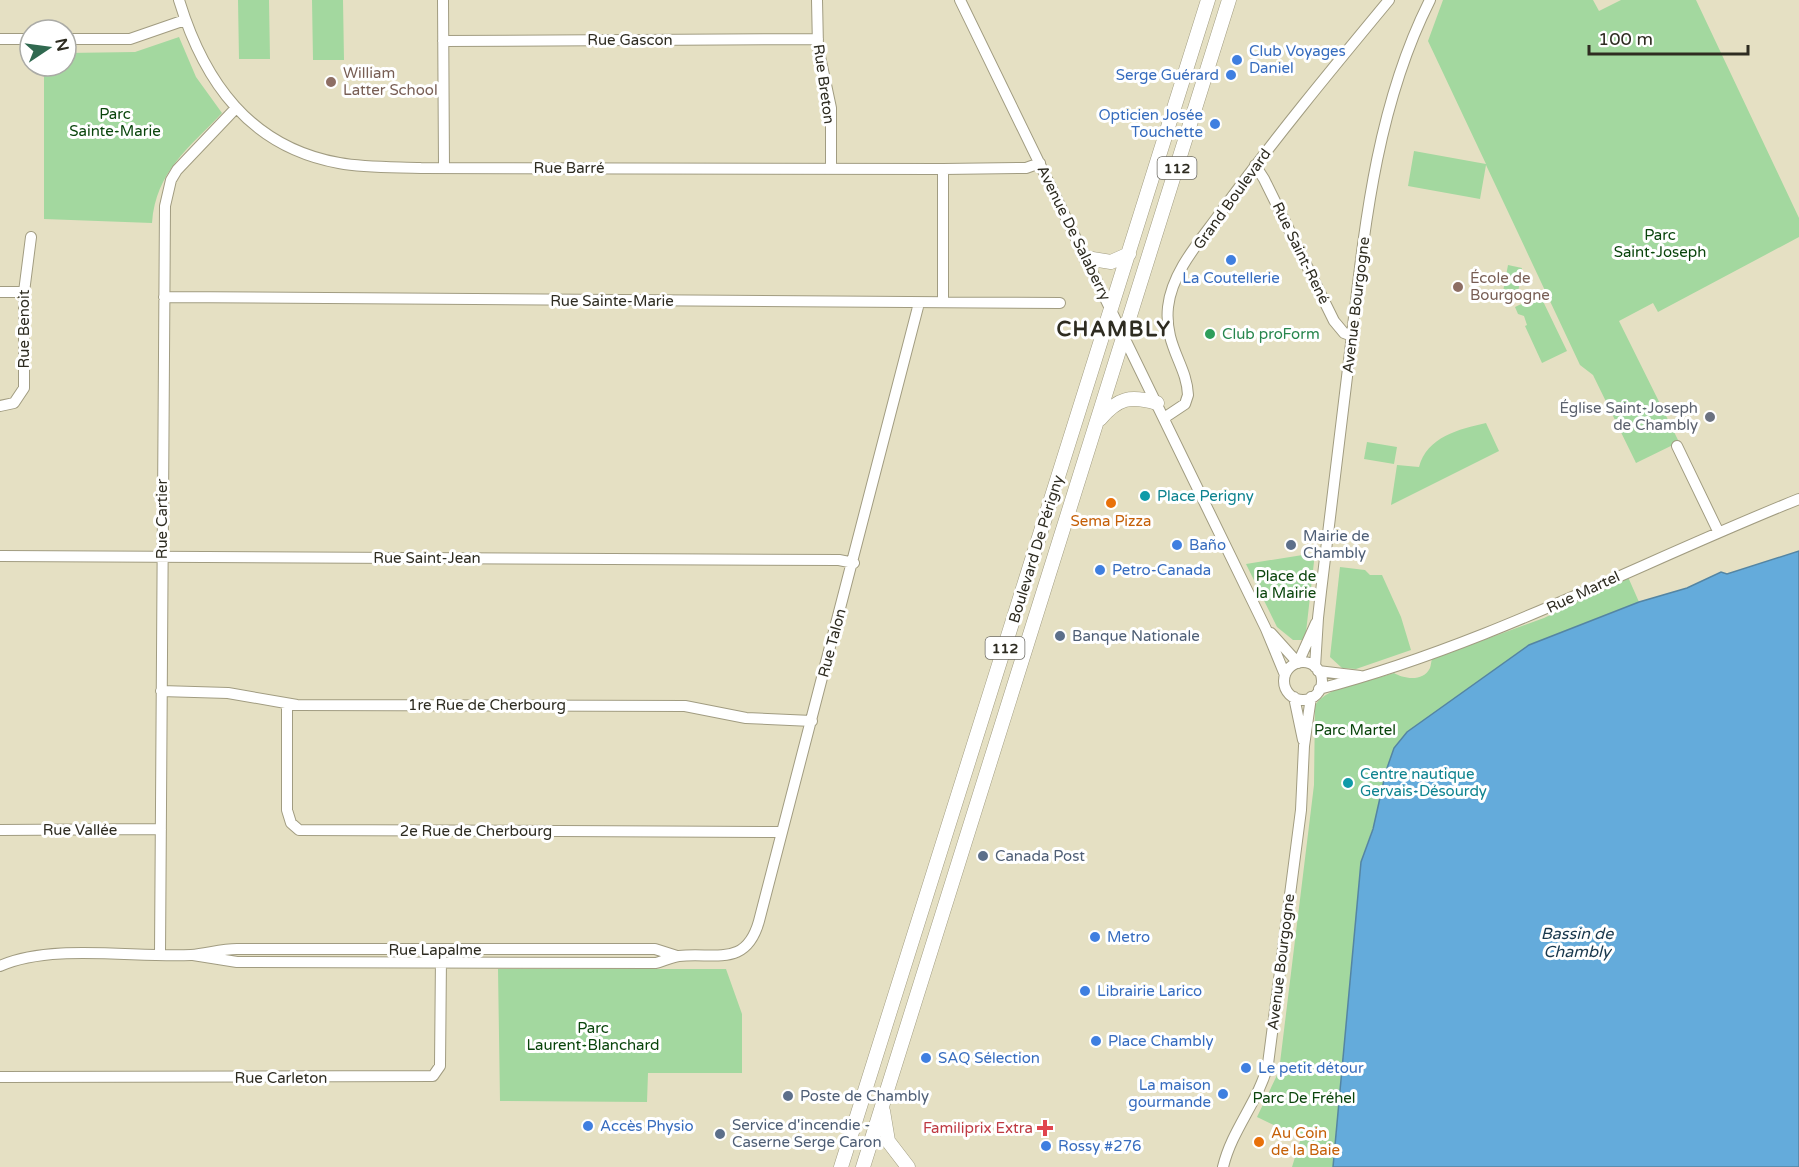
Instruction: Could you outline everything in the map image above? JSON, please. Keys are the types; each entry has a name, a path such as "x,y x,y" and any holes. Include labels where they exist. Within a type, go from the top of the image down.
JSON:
{"main road":[{"name":"Boulevard De Périgny","path":"842,1167 1208,0"},
{"name":"Boulevard De Périgny","path":"863,1167 1229,0"},
{"path":"1086,258 1111,262 1129,254"},
{"path":"1097,423 1113,405 1125,398 1157,403"},
{"path":"882,1106 888,1141 908,1167"}],"street":[{"name":"Rue Barré","path":"179,0 200,57 216,84 236,108 281,142 322,159 361,166 444,167 943,169 1026,168 1040,163"},
{"path":"443,0 444,167"},
{"name":"Rue Breton","path":"817,0 818,39 831,108 831,168"},
{"name":"Avenue De Salaberry","path":"960,0 1266,628 1285,675"},
{"name":"Grand Boulevard","path":"1164,418 1182,406 1188,395 1169,332 1168,312 1172,290 1186,262 1254,165 1389,0"},
{"name":"Avenue Bourgogne","path":"1317,669 1318,618 1352,336 1381,141 1405,58 1430,0"},
{"path":"78,39 130,39 185,20"},
{"path":"0,39 18,39"},
{"name":"Rue Gascon","path":"443,41 818,39"},
{"name":"Rue Cartier","path":"160,955 165,206 171,180 186,158 236,108"},
{"name":"Rue Saint-René","path":"1254,165 1264,178 1334,321 1344,333 1352,336"},
{"path":"943,169 943,303"},
{"name":"Rue Benoit","path":"0,406 14,404 24,388 24,292 31,237"},
{"path":"0,292 24,292"},
{"name":"Rue Sainte-Marie","path":"164,297 1060,303"},
{"name":"Rue Talon","path":"714,957 739,951 753,936 854,563 919,303"},
{"path":"1677,446 1718,531"},
{"name":"Rue Martel","path":"1315,693 1545,610 1718,531 1799,499"},
{"name":"Rue Saint-Jean","path":"0,556 827,560 854,563"},
{"name":"Avenue Bourgogne","path":"1298,663 1318,618"},
{"name":"Avenue De Salaberry","path":"1266,628 1298,663"},
{"path":"1298,663 1317,669 1321,680 1315,693 1294,697 1286,688 1285,675 1289,668 1298,663"},
{"name":"Rue Martel","path":"1317,669 1363,676"},
{"name":"1re Rue de Cherbourg","path":"162,691 228,693 287,705 674,705 746,718 812,721"},
{"name":"Avenue Bourgogne","path":"1223,1167 1232,1138 1260,1090 1268,1064 1301,810 1304,747 1315,693"},
{"name":"Avenue Bourgogne","path":"1294,697 1304,747"},
{"name":"2e Rue de Cherbourg","path":"287,705 287,810 291,823 299,830 782,832"},
{"name":"Rue Vallée","path":"0,830 160,830"},
{"name":"Rue Lapalme","path":"0,966 23,958 44,955 193,955 237,949 654,949 677,956 714,957"},
{"name":"Rue Carleton","path":"0,1077 430,1077 437,1073 440,1066 441,950"},
{"name":"Rue Lapalme","path":"193,955 227,962 441,963 656,963 677,956"}],"green space":[{"path":"238,0 269,0 270,59 239,59"},
{"path":"312,0 343,0 344,60 313,60"},
{"name":"Parc Saint-Joseph","path":"1443,0 1593,0 1599,11 1621,0 1696,0 1799,218 1799,237 1658,312 1653,303 1619,321 1679,442 1636,463 1593,375 1580,365 1486,165 1480,199 1408,186 1414,151 1486,164 1428,41"},
{"name":"Parc Sainte-Marie","path":"179,37 196,77 222,113 186,149 167,175 155,205 152,223 44,219 44,78 78,78 78,53 135,52"},
{"path":"1508,265 1522,268 1517,299 1502,297"},
{"path":"1540,295 1567,351 1542,363 1525,326 1527,325 1524,316 1518,314 1515,307"},
{"path":"1486,423 1499,451 1391,505 1397,465 1419,467 1429,448 1437,441 1465,428"},
{"path":"1367,442 1397,447 1394,464 1364,459"},
{"name":"Place de la Mairie","path":"1315,553 1306,632 1303,640 1293,640 1277,627 1246,564"},
{"path":"1340,567 1365,570 1370,575 1382,575 1401,617 1411,650 1356,669 1342,668 1330,657"},
{"path":"1628,577 1639,602 1529,645 1407,732 1400,741 1387,770 1375,820 1361,862 1333,1167 1292,1167 1301,1138 1257,1117 1279,1071 1314,785 1315,705 1330,692 1351,684 1394,673 1407,678 1423,676 1430,668 1432,659 1544,618"},
{"name":"Parc Laurent-Blanchard","path":"498,969 726,969 742,1014 742,1073 648,1073 647,1102 500,1101"}],"water":[{"name":"Bassin de Chambly","path":"1799,551 1799,1167 1333,1167 1361,862 1373,829 1386,771 1394,748 1407,732 1529,645 1639,602 1687,588 1721,572 1727,574"}],"place":[{"name":"Club Voyages Daniel","path":"1237,60"},
{"name":"Serge Guérard","path":"1231,75"},
{"name":"William Latter School","path":"331,82"},
{"name":"Opticien Josée Touchette","path":"1215,124"},
{"name":"La Coutellerie","path":"1231,260"},
{"name":"École de Bourgogne","path":"1458,287"},
{"name":"Club proForm","path":"1210,334"},
{"name":"Église Saint-Joseph de Chambly","path":"1710,417"},
{"name":"Place Perigny","path":"1145,496"},
{"name":"Sema Pizza","path":"1111,503"},
{"name":"Baño","path":"1177,545"},
{"name":"Mairie de Chambly","path":"1291,545"},
{"name":"Petro-Canada","path":"1100,570"},
{"name":"Banque Nationale","path":"1060,636"},
{"name":"Centre nautique Gervais-Désourdy","path":"1348,783"},
{"name":"Canada Post","path":"983,856"},
{"name":"Metro","path":"1095,937"},
{"name":"Librairie Larico","path":"1085,991"},
{"name":"Place Chambly","path":"1096,1041"},
{"name":"SAQ Sélection","path":"926,1058"},
{"name":"Le petit détour","path":"1246,1068"},
{"name":"La maison gourmande","path":"1223,1094"},
{"name":"Poste de Chambly","path":"788,1096"},
{"name":"Accès Physio","path":"588,1126"},
{"name":"Familiprix Extra","path":"1045,1128"},
{"name":"Service d'incendie - Caserne Serge Caron","path":"720,1134"},
{"name":"Au Coin de la Baie","path":"1259,1142"},
{"name":"Rossy #276","path":"1046,1146"}],"district":[{"name":"CHAMBLY","path":"1114,329"}],"park label":[{"name":"Parc Martel","path":"1355,730"},
{"name":"Parc De Fréhel","path":"1304,1098"}]}
